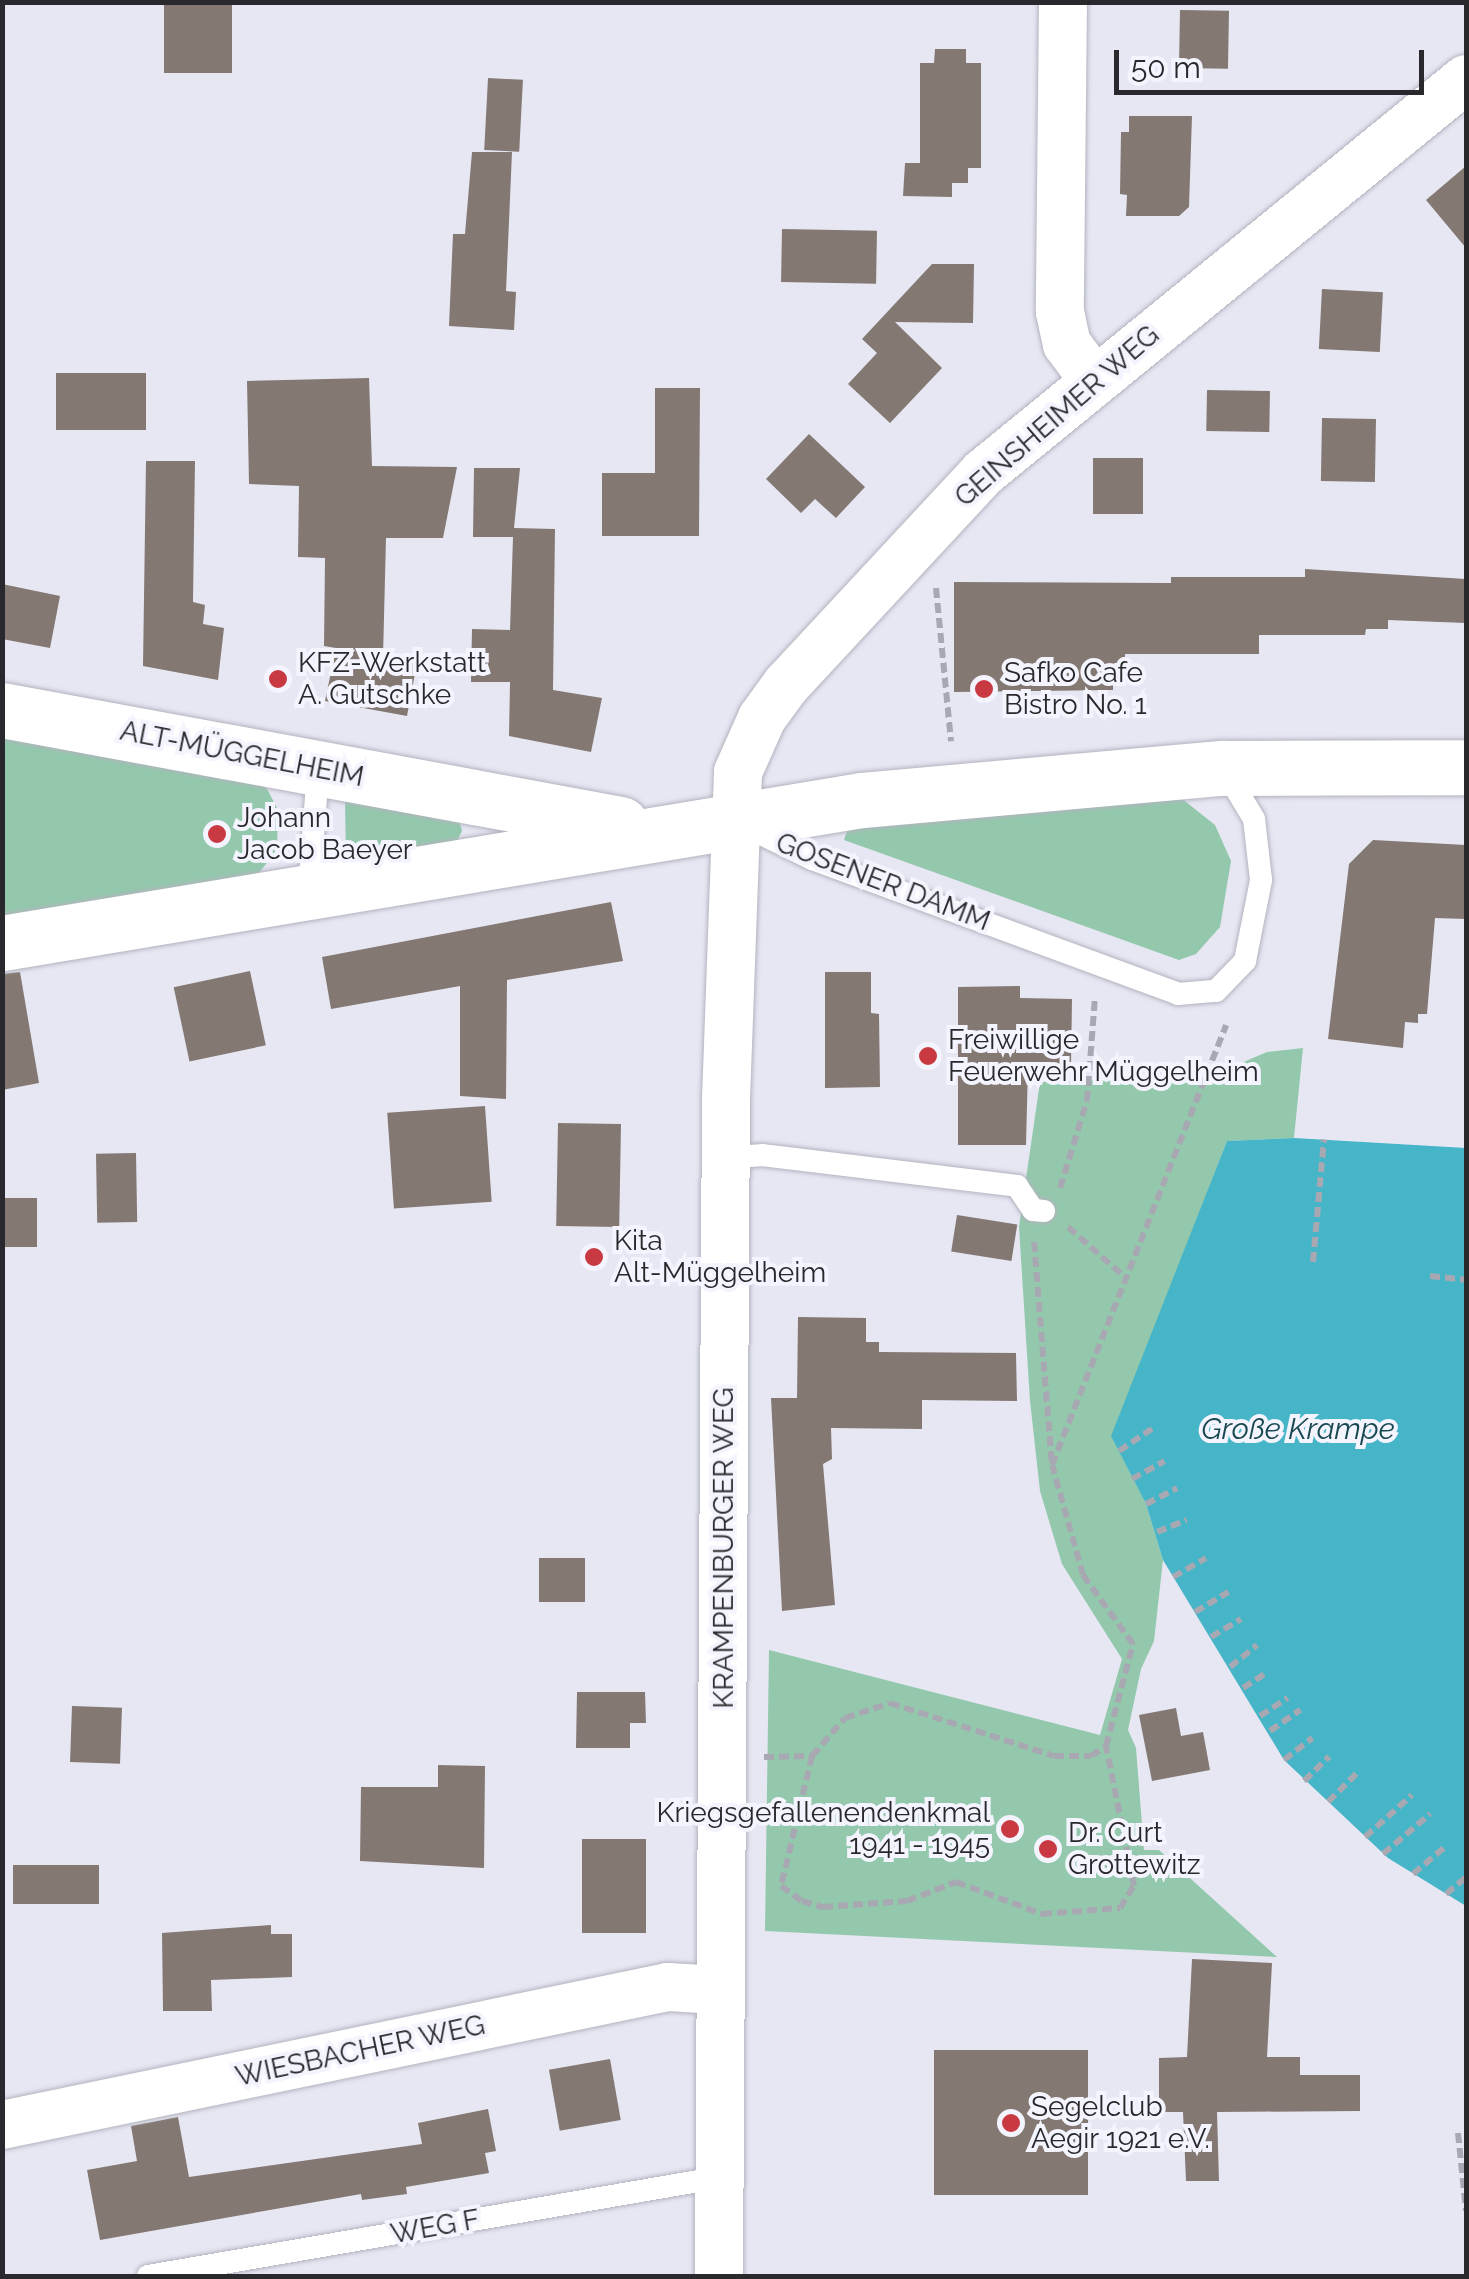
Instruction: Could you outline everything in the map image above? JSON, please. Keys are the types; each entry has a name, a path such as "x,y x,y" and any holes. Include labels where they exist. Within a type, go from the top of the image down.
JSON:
{"main road":[{"name":"ALT-MÜGGELHEIM","path":"2,710 658,830"},
{"name":"GOSENER DAMM","path":"732,820 862,800 1224,768 1466,768"},
{"name":"ALT-MÜGGELHEIM","path":"2,944 732,820"}],"street":[{"path":"1063,2 1060,312 1067,344 1093,380"},
{"name":"GEINSHEIMER WEG","path":"732,820 738,772 762,718 916,543 984,473 1093,380 1466,79"},
{"name":"KRAMPENBURGER WEG","path":"719,2276 732,820"},
{"name":"WIESBACHER WEG","path":"2,2125 668,1987 719,1990"}],"lane":[{"name":"GOSENER DAMM","path":"732,820 812,860 1178,994 1216,990 1245,961 1261,880 1254,819 1224,768"},
{"path":"309,890 318,770"},
{"path":"728,1157 1017,1186 1045,1211"},
{"name":"WEG F","path":"148,2276 722,2177"}],"path":[{"path":"916,543 934,561 951,742"},
{"path":"1095,996 1087,1101 1045,1211 1052,1465 1083,1575 1133,1644 1106,1746 1134,1886 1120,1908 1042,1914 956,1882 906,1901 823,1907 802,1901 781,1886 812,1756 845,1718 890,1704 1054,1756 1091,1756 1106,1746"},
{"path":"1052,1465 1226,1024"},
{"path":"1313,1262 1324,1139"},
{"path":"1045,1211 1127,1278"},
{"path":"1430,1276 1466,1280"},
{"path":"1119,1451 1152,1429"},
{"path":"1132,1479 1164,1461"},
{"path":"1146,1504 1177,1488"},
{"path":"1157,1532 1186,1520"},
{"path":"1174,1577 1206,1558"},
{"path":"1195,1612 1228,1592"},
{"path":"1211,1637 1241,1619"},
{"path":"1230,1667 1257,1644"},
{"path":"1243,1688 1268,1672"},
{"path":"1260,1716 1288,1698"},
{"path":"1270,1732 1300,1710"},
{"path":"1284,1760 1312,1738"},
{"path":"722,1757 812,1756"},
{"path":"1304,1781 1328,1757"},
{"path":"1328,1802 1360,1770"},
{"path":"1364,1837 1412,1795"},
{"path":"1384,1854 1430,1814"},
{"path":"1413,1874 1446,1846"},
{"path":"1446,1894 1466,1877"},
{"path":"1458,2133 1466,2211"}],"green space":[{"path":"3,718 265,785 278,810 277,850 258,874 3,927"},
{"path":"1181,798 1215,825 1231,861 1220,927 1196,954 1179,960 844,840 850,822"},
{"path":"345,799 459,820 462,831 457,841 346,859"},
{"path":"1303,1048 1294,1138 1227,1141 1154,1330 1119,1451 1146,1504 1163,1560 1154,1641 1141,1669 1128,1730 1136,1748 1144,1850 1159,1850 1277,1957 765,1931 769,1650 1100,1735 1122,1659 1062,1564 1040,1491 1030,1401 1019,1227 1040,1082 1208,1077 1267,1052"}],"water":[{"name":"Große Krampe","path":"1294,1138 1466,1148 1466,1906 1388,1858 1284,1760 1163,1560 1146,1504 1111,1436 1227,1141"}],"building":[{"path":"164,2 232,2 232,73 164,73"},
{"path":"1180,10 1229,11 1228,69 1179,68"},
{"path":"935,49 966,49 966,63 981,63 981,168 968,168 968,183 952,183 952,197 903,196 905,163 920,163 920,63 934,63"},
{"path":"488,78 523,80 519,152 484,150"},
{"path":"1129,116 1192,116 1189,207 1179,216 1126,216 1127,195 1120,194 1121,132 1129,132"},
{"path":"472,152 512,152 506,291 516,292 514,330 449,326 453,234 465,234"},
{"path":"1466,166 1466,248 1426,200"},
{"path":"782,229 877,231 876,284 781,282"},
{"path":"932,264 974,264 973,323 895,322 942,368 890,423 848,384 877,353 862,339"},
{"path":"1322,289 1383,292 1380,352 1319,349"},
{"path":"56,373 146,373 146,430 56,430"},
{"path":"369,378 372,466 457,467 443,538 386,538 383,657 417,663 407,716 325,701 336,648 324,646 325,558 298,557 299,486 249,484 247,381"},
{"path":"655,388 700,388 699,536 602,536 602,473 655,473"},
{"path":"1207,390 1270,391 1269,432 1206,431"},
{"path":"1322,418 1376,419 1375,482 1321,481"},
{"path":"809,434 865,487 836,518 815,499 801,513 766,479"},
{"path":"1093,458 1143,458 1143,514 1093,514"},
{"path":"146,461 195,461 193,602 205,605 203,624 224,628 218,680 143,666"},
{"path":"474,468 520,468 514,528 555,529 553,690 602,698 591,752 509,736 510,682 471,682 472,629 510,630 513,537 473,537"},
{"path":"1305,569 1466,579 1466,623 1388,620 1388,629 1366,629 1365,635 1259,635 1259,654 1125,654 1124,683 1113,684 1113,690 954,692 954,582 1171,583 1171,577 1305,577"},
{"path":"2,584 60,596 50,648 2,639"},
{"path":"1373,840 1466,845 1466,919 1435,918 1427,1014 1418,1014 1418,1023 1405,1022 1403,1048 1328,1039 1349,864"},
{"path":"611,902 623,961 507,980 506,1099 460,1096 460,986 331,1009 322,957"},
{"path":"250,971 266,1045 190,1062 174,987"},
{"path":"20,972 39,1083 2,1090 2,974"},
{"path":"825,972 871,972 871,1013 879,1014 880,1087 825,1088"},
{"path":"1020,986 1020,998 1072,999 1071,1066 1028,1066 1026,1145 958,1145 958,987"},
{"path":"485,1106 492,1202 394,1209 387,1113"},
{"path":"558,1123 621,1124 619,1227 556,1226"},
{"path":"136,1153 137,1222 97,1223 96,1154"},
{"path":"2,1198 37,1198 37,1247 2,1247"},
{"path":"957,1215 1017,1225 1011,1261 951,1252"},
{"path":"798,1317 866,1318 866,1342 879,1342 879,1352 1016,1353 1017,1401 922,1400 922,1429 831,1428 832,1459 823,1464 835,1605 782,1611 771,1398 797,1398"},
{"path":"539,1558 585,1558 585,1602 539,1602"},
{"path":"577,1692 645,1692 646,1723 630,1723 630,1748 576,1748"},
{"path":"72,1706 122,1708 120,1764 70,1762"},
{"path":"1176,1708 1181,1736 1203,1732 1210,1770 1152,1781 1139,1715"},
{"path":"438,1765 485,1766 484,1868 360,1861 361,1787 438,1787"},
{"path":"582,1839 646,1839 646,1933 582,1933"},
{"path":"13,1865 99,1865 99,1904 13,1904"},
{"path":"271,1925 271,1934 292,1934 292,1977 211,1980 212,2011 163,2011 162,1933"},
{"path":"1192,1959 1272,1963 1267,2057 1300,2057 1300,2075 1360,2075 1360,2111 1217,2112 1219,2181 1186,2181 1183,2112 1159,2112 1159,2058 1187,2057"},
{"name":"Segelclub Aegir 1921 e.V.","path":"934,2050 1088,2050 1088,2195 934,2195"},
{"path":"610,2059 621,2120 560,2131 549,2070"},
{"path":"488,2109 496,2151 485,2153 489,2173 406,2187 407,2194 362,2200 361,2194 100,2240 87,2170 137,2161 131,2126 178,2117 189,2177 422,2144 418,2123"}],"place":[{"name":"KFZ-Werkstatt A. Gutschke","path":"278,679"},
{"name":"Safko Cafe Bistro No. 1","path":"984,689"},
{"name":"Johann Jacob Baeyer","path":"217,834"},
{"name":"Freiwillige Feuerwehr Müggelheim","path":"928,1056"},
{"name":"Kita Alt-Müggelheim","path":"594,1257"},
{"name":"Kriegsgefallenendenkmal 1941 - 1945","path":"1010,1829"},
{"name":"Dr. Curt Grottewitz","path":"1048,1849"},
{"name":"Segelclub Aegir 1921 e.V.","path":"1011,2123"}]}
